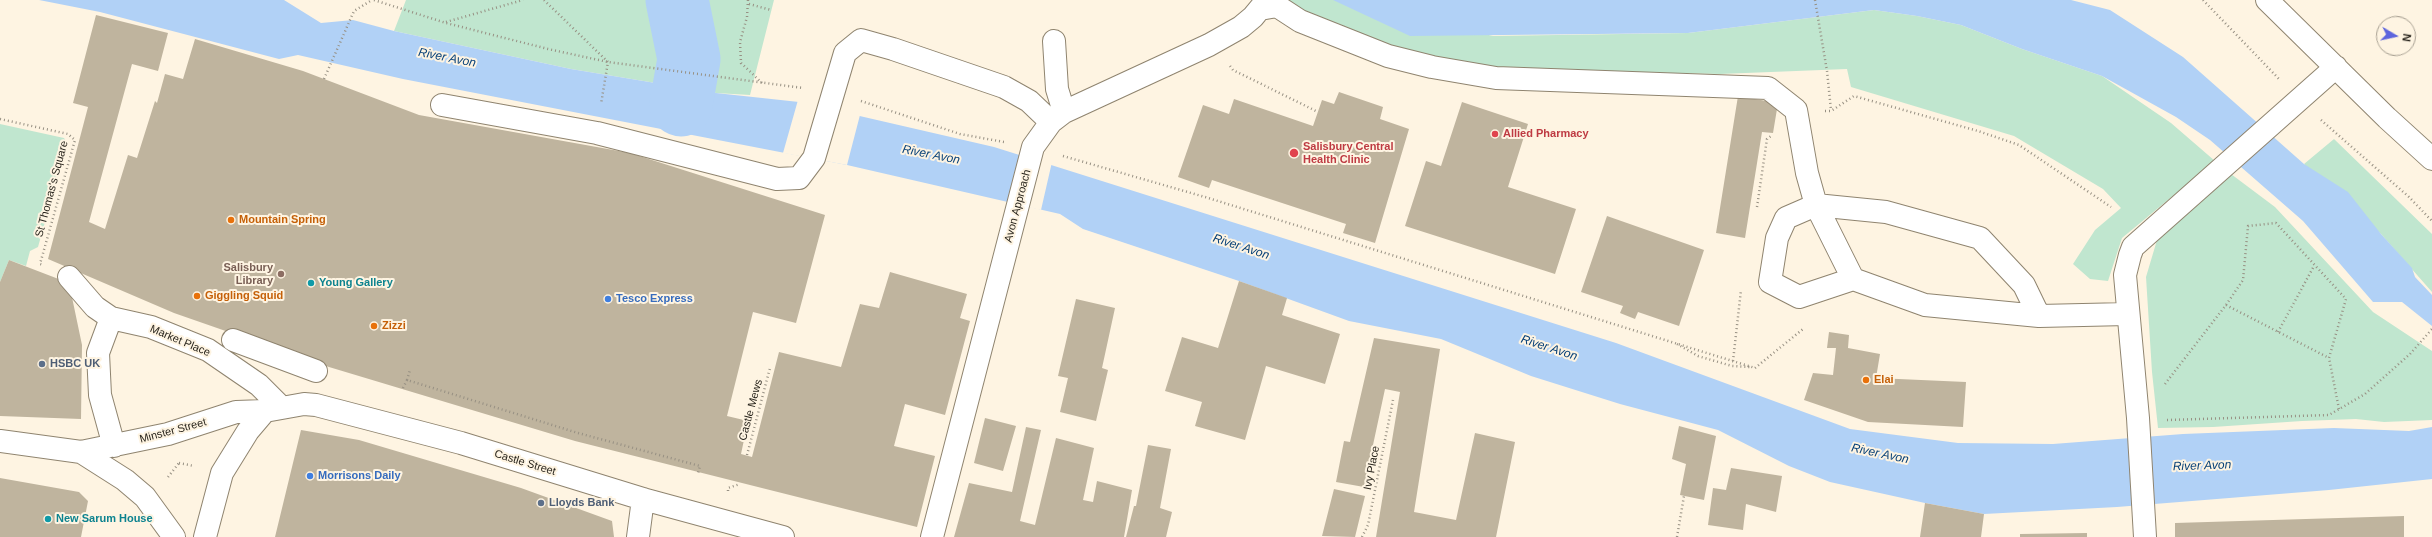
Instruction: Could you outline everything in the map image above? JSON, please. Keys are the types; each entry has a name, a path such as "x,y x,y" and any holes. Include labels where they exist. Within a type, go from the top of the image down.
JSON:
{"street":[{"path":"2267,0 2432,159"},
{"path":"1264,5 1277,6 1300,21 1373,50 1432,67 1496,78 1768,88 1796,110 1807,173 1816,205 1853,279"},
{"name":"Avon Approach","path":"932,537 1032,150 1058,117 1209,45 1242,27 1264,5"},
{"path":"442,105 597,133 777,179 799,178 814,158 844,53 861,40 893,49 1004,87 1058,117"},
{"path":"1054,41 1058,117"},
{"path":"2145,528 2125,276 2133,247 2336,67"},
{"path":"2039,316 2024,285 1980,238 1886,212 1816,205 1786,218 1777,238 1770,282 1799,297 1853,279 1925,305 2039,316 2127,314"},
{"name":"Market Place","path":"69,277 95,308 111,318 151,327 208,350 223,362 259,385 273,409"},
{"path":"111,318 98,353 100,396 114,446"},
{"path":"223,362 235,337 317,367 304,404"},
{"name":"Castle Street","path":"273,409 304,404 353,413 461,443 643,499 783,537"},
{"path":"205,537 222,473 248,431 273,409"},
{"name":"Minster Street","path":"0,441 81,452 168,434 236,412 273,409"},
{"name":"Minster Street","path":"81,452 126,480 145,496 174,537"},
{"path":"638,537 643,499"}],"path":[{"path":"324,79 354,11 373,0 446,23 548,49 608,62 763,84 794,86 832,97 871,104 960,134 1032,150 1204,197 1755,368"},
{"path":"446,23 524,0"},
{"path":"544,0 608,62"},
{"path":"1815,0 1827,71 1831,111 1854,96 2012,143 2111,207"},
{"path":"2203,0 2294,105 2409,197 2432,221"},
{"path":"763,84 741,63 740,42 748,2 772,10"},
{"path":"597,133 608,62"},
{"path":"1234,70 1318,112"},
{"name":"St Thomas's Square","path":"0,118 68,134 75,140 40,264 69,277"},
{"path":"2137,416 2164,385 2226,305 2243,280 2248,226 2276,223 2346,299 2328,358 2339,409"},
{"path":"2278,332 2314,266"},
{"path":"2226,305 2328,358"},
{"path":"1672,341 1698,356 1732,366 1755,368 1802,329"},
{"path":"2137,416 2174,420 2329,415 2366,394 2410,354 2424,336 2432,329"},
{"name":"Castle Mews","path":"747,455 770,368"},
{"path":"403,388 410,370"},
{"path":"407,380 578,433 700,466 698,473"},
{"name":"Ivy Place","path":"1362,537 1368,525 1393,400"},
{"path":"1677,537 1684,496"}],"green space":[{"path":"406,0 774,0 750,95 716,93 571,69 394,31"},
{"path":"1284,0 1334,0 1493,36 1688,33 1874,10 1917,16 1961,25 2022,49 2102,76 2171,123 2215,161 2122,238 2108,281 2090,279 2073,264 2095,230 2121,208 2103,189 2014,136 1851,87 1847,69 1720,74 1487,69 1409,54 1307,14"},
{"path":"0,124 64,138 67,143 38,247 30,251 26,266 9,260 0,282"},
{"path":"2334,139 2432,234 2432,292 2381,234 2304,164"},
{"path":"2231,174 2275,207 2373,312 2432,351 2432,420 2384,422 2356,419 2213,427 2158,428 2152,372 2146,277 2157,240"}],"water":[{"path":"39,0 284,0 321,23 353,20 394,31 571,69 716,93 799,102 994,147 1616,343 1850,429 1958,443 2053,444 2183,434 2334,428 2409,431 2432,427 2432,479 2329,490 2117,507 1984,514 1925,503 1830,482 1789,466 1718,430 1620,404 1531,376 1441,339 1349,321 1239,281 1083,229 1060,214 847,165 403,79 298,55 279,59 100,12"},
{"path":"1333,0 2071,0 2110,10 2183,57 2304,164 2348,192 2381,234 2412,268 2415,277 2432,295 2432,326 2402,302 2373,302 2303,221 2210,140 2176,117 2102,76 2022,49 1961,25 1917,16 1874,10 1688,33 1410,36"}],"pier":[{"path":"798,100 860,115 847,165 783,153"},
{"path":"1024,154 1052,162 1041,210 1018,205"}],"building":[{"path":"96,15 168,33 158,71 132,64 89,222 105,229 128,155 137,158 155,101 157,103 165,74 183,79 195,39 303,71 419,115 630,153 825,215 796,323 753,312 727,416 748,421 741,454 752,457 779,352 841,367 860,304 879,308 890,272 967,294 960,318 970,321 945,415 905,404 894,446 935,456 917,527 575,441 329,367 174,313 48,259 88,107 73,103"},
{"name":"Salisbury Central Health Clinic","path":"1339,92 1383,107 1380,119 1409,129 1375,243 1343,233 1346,224 1212,180 1209,188 1178,177 1203,105 1229,114 1234,99 1313,126 1322,100 1334,104"},
{"path":"1738,96 1778,103 1773,133 1762,132 1745,238 1716,233"},
{"path":"1462,102 1528,124 1508,187 1576,209 1555,274 1405,226 1426,161 1441,166"},
{"path":"1607,216 1704,250 1679,326 1638,312 1635,319 1620,313 1623,306 1581,292"},
{"name":"HSBC UK","path":"9,260 69,283 82,345 81,419 0,416 0,282"},
{"path":"1239,281 1287,298 1282,315 1340,334 1325,384 1266,366 1245,440 1195,426 1202,402 1165,391 1182,337 1218,348"},
{"path":"1076,299 1115,308 1102,368 1108,370 1096,421 1060,412 1068,378 1058,376"},
{"name":"Elai","path":"1829,332 1849,335 1848,348 1880,354 1876,378 1966,382 1963,427 1868,422 1804,400 1813,373 1833,375 1836,348 1827,348"},
{"path":"1374,338 1440,349 1414,512 1456,520 1475,433 1515,442 1496,537 1376,537 1400,392 1385,389 1364,487 1336,482 1344,441 1350,442"},
{"path":"985,418 1016,426 1003,471 974,463"},
{"path":"1679,426 1716,436 1704,500 1680,495 1686,464 1672,459"},
{"path":"1026,427 1041,430 1020,521 1035,525 1056,438 1094,448 1083,500 1093,502 1097,481 1132,490 1124,537 954,537 969,483 1012,492"},
{"path":"301,430 359,440 521,488 612,521 614,537 275,537"},
{"path":"1148,445 1171,449 1160,508 1172,512 1166,537 1126,537 1134,506 1136,506"},
{"path":"1731,468 1782,476 1776,512 1746,504 1743,530 1708,525 1713,488 1726,490"},
{"name":"New Sarum House","path":"0,478 79,492 88,501 81,537 0,537"},
{"path":"1334,489 1365,496 1355,537 1322,536"},
{"path":"1925,503 1984,514 1981,537 1920,537"},
{"path":"2404,516 2404,537 2175,537 2175,523"},
{"path":"2087,533 2087,537 2020,537 2020,534"}],"waterway":[{"name":"River Avon","path":"677,0 689,59 681,105"}],"place":[{"name":"Allied Pharmacy","path":"1495,134"},
{"name":"Salisbury Central Health Clinic","path":"1294,153"},
{"name":"Mountain Spring","path":"231,220"},
{"name":"Salisbury Library","path":"281,274"},
{"name":"Young Gallery","path":"311,283"},
{"name":"Giggling Squid","path":"197,296"},
{"name":"Tesco Express","path":"608,299"},
{"name":"Zizzi","path":"374,326"},
{"name":"HSBC UK","path":"42,364"},
{"name":"Elai","path":"1866,380"},
{"name":"Morrisons Daily","path":"310,476"},
{"name":"Lloyds Bank","path":"541,503"},
{"name":"New Sarum House","path":"48,519"}]}
